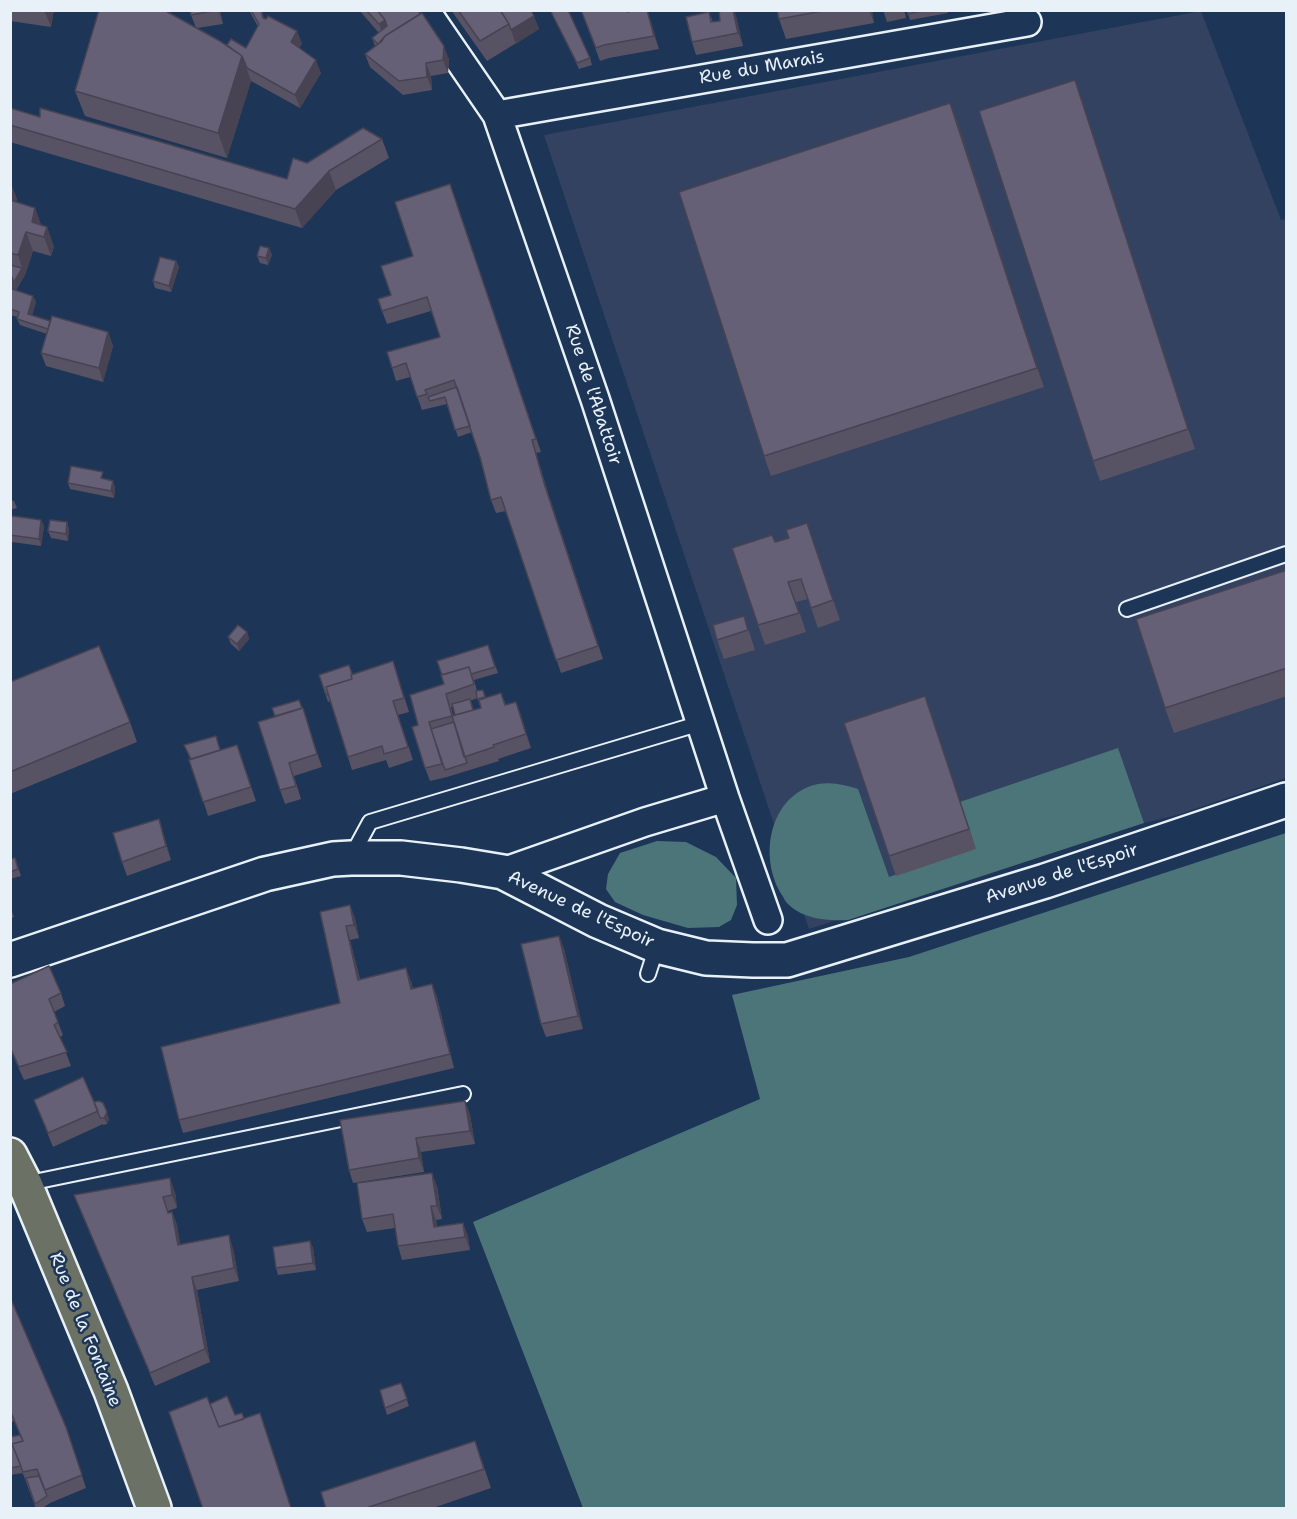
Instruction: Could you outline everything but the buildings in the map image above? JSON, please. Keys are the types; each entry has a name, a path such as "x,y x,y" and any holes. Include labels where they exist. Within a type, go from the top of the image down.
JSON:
{"main road":[{"name":"Rue de la Fontaine","path":"10,1155 15,1190 134,1509"},
{"name":"Rue de la Fontaine","path":"15,1190 111,1391 154,1509"}],"street":[{"name":"Rue de l'Abattoir","path":"425,10 497,115 595,399 725,798 768,920"},
{"name":"Rue du Marais","path":"497,115 1027,22"},
{"path":"503,872 645,822 725,798"},
{"name":"Avenue de l'Espoir","path":"10,960 265,874 333,859 351,858 401,858 503,872 598,921 652,960 706,958 787,960 1045,881 1287,800"}],"lane":[{"path":"1126,609 1287,554"},
{"path":"351,858 370,822 701,723"},
{"path":"15,1190 463,1094"}],"shaded area":[{"path":"1201,11 1281,220 1286,219 1286,778 1177,815 1144,823 809,929 544,135"}],"green space":[{"path":"1118,748 1144,823 848,920 823,919 800,913 786,902 775,881 770,850 771,835 776,820 794,795 808,787 827,783 858,789 889,877 967,850 951,805"},
{"path":"1286,833 1286,1508 583,1508 473,1222 760,1099 732,995 909,957"},
{"path":"657,841 686,842 716,857 736,878 737,905 731,920 719,927 688,928 643,915 615,902 606,889 608,874 620,853"}]}
